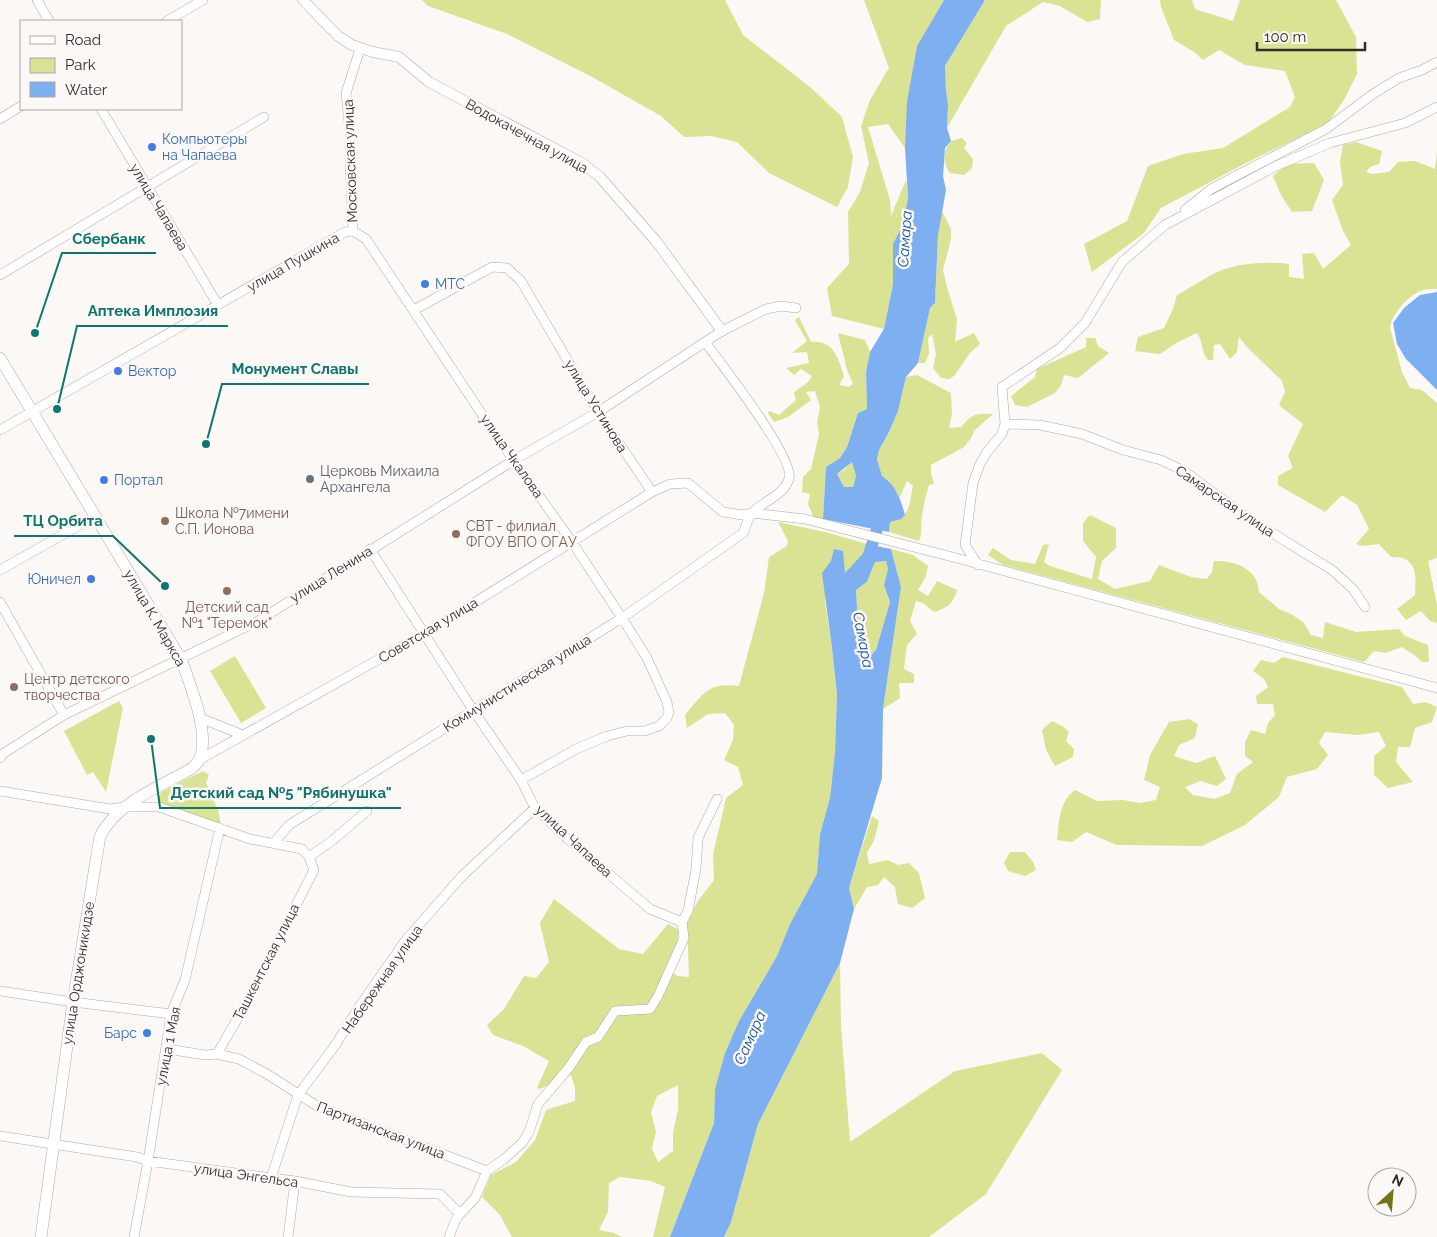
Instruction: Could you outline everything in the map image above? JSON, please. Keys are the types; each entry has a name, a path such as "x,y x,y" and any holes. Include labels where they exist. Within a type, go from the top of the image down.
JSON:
{"main road":[{"name":"улица К. Маркса","path":"0,358 181,659 200,718 202,746 199,760"},
{"name":"улица Орджоникидзе","path":"41,1237 73,1002 100,836 105,826 124,807 191,769 199,760"}],"street":[{"path":"37,0 48,20"},
{"path":"169,20 203,0"},
{"path":"303,0 338,36 360,48"},
{"name":"Московская улица","path":"353,231 350,133 346,93 360,48"},
{"name":"Водокачечная улица","path":"360,48 399,58 429,82 582,163 599,176 656,241 722,331"},
{"path":"978,565 965,545 973,483 987,452 1002,434 1005,424 1002,388 1060,348 1085,323 1122,262 1211,189 1326,129 1373,94 1399,78 1422,70 1437,62"},
{"path":"0,119 20,107"},
{"path":"1165,225 1276,166 1330,142 1405,123 1437,107"},
{"name":"улица Чапаева","path":"101,110 218,305"},
{"path":"0,275 264,117"},
{"name":"улица Пушкина","path":"0,430 345,232 353,231"},
{"name":"улица Чкалова","path":"353,231 366,239 493,432 572,542 647,658 667,702 669,712 667,718 658,726 644,731 627,731 607,736 576,749 521,780"},
{"name":"улица Устинова","path":"414,310 492,267 508,268 521,281 598,412 652,492"},
{"name":"улица Ленина","path":"0,758 4,753 64,715 258,621 514,460 598,412 722,331 766,308 781,306 796,308"},
{"path":"706,342 768,430 788,466 790,476 784,489 752,513"},
{"name":"Самарская улица","path":"1005,424 1040,426 1082,434 1123,450 1161,460 1184,471 1271,533 1302,550 1332,570 1352,589 1364,607"},
{"path":"652,492 670,484 688,483 724,512 805,519 1437,688"},
{"name":"Советская улица","path":"199,760 424,634 652,492"},
{"name":"Коммунистическая улица","path":"274,843 289,824 622,618 743,533 752,513"},
{"path":"0,570 96,516"},
{"name":"улица Чапаева","path":"370,549 473,710 521,780 536,808 568,839 650,909 682,922"},
{"path":"0,602 64,715"},
{"path":"200,718 243,735"},
{"path":"0,791 110,809 124,807 159,808 250,839 302,849 309,857 368,811"},
{"path":"449,1237 456,1219 476,1198 487,1171 522,1143 529,1132 538,1104 568,1069 586,1042 598,1037 615,1010 650,1009 658,996 684,938 682,922 688,911 696,869 698,838 717,799"},
{"name":"Набережная улица","path":"270,1178 298,1095 334,1048 361,1004 405,941 462,876 536,808"},
{"name":"улица 1 Мая","path":"134,1237 167,1048 171,1014 185,980 220,828"},
{"name":"Ташкентская улица","path":"217,1054 247,1002 314,870 309,857"},
{"path":"0,991 171,1014"},
{"name":"Партизанская улица","path":"167,1048 205,1055 217,1054 239,1059 267,1074 317,1106 487,1171"},
{"name":"улица Энгельса","path":"0,1136 137,1157 148,1161 295,1181 351,1192 440,1194 460,1214"},
{"path":"288,1237 295,1181"}],"green space":[{"path":"422,0 725,0 743,35 810,87 842,117 853,157 848,187 837,207 769,173 737,142 711,136 684,137 661,116 594,78 507,34 428,6"},
{"path":"864,0 944,0 917,46 908,102 905,148 888,124 868,127 890,200 891,216 906,180 908,198 903,224 893,244 893,284 884,329 832,316 827,288 849,264 848,212 860,192 869,163 861,126 870,100 889,68"},
{"path":"985,0 1101,0 1100,19 1087,22 1060,6 1043,2 1006,26 947,128 948,105 945,66"},
{"path":"1160,0 1192,0 1195,9 1233,21 1240,0 1336,0 1356,37 1357,74 1344,100 1328,123 1244,164 1161,208 1144,233 1092,272 1084,244 1127,221 1148,166 1183,154 1223,148 1290,107 1295,97 1285,71 1245,65 1219,50 1203,60 1174,40"},
{"path":"962,138 967,143 964,148 973,159 972,168 964,175 950,173 945,161 948,145 951,141"},
{"path":"1356,142 1382,151 1379,164 1370,167 1366,172 1372,174 1389,172 1398,162 1415,161 1435,169 1437,152 1437,289 1422,290 1410,297 1393,317 1390,328 1402,372 1410,388 1422,390 1437,403 1437,558 1428,561 1437,605 1437,623 1430,621 1421,611 1406,620 1397,609 1415,595 1414,568 1406,560 1391,557 1379,544 1362,546 1356,544 1369,529 1357,505 1342,495 1325,512 1278,485 1278,476 1293,468 1288,456 1303,424 1279,405 1285,392 1282,381 1239,337 1237,352 1230,359 1220,344 1214,345 1213,360 1208,360 1197,333 1176,343 1160,354 1135,351 1138,337 1164,328 1177,295 1216,272 1246,264 1281,263 1289,264 1289,277 1304,279 1302,254 1314,253 1323,269 1351,245 1343,231 1332,200 1343,185 1340,162 1343,145"},
{"path":"1314,163 1324,180 1312,211 1292,212 1281,195 1273,176 1287,164"},
{"path":"941,209 951,229 951,239 943,270 957,320 955,342 974,333 980,344 970,353 954,376 949,379 941,378 933,368 936,354 932,334 928,338 929,354 925,363 918,363 930,308 935,303"},
{"path":"799,317 811,342 825,344 830,347 837,357 844,376 839,385 849,387 853,384 847,370 838,333 865,340 870,352 866,372 867,409 858,413 847,447 840,458 826,467 823,519 814,518 808,504 810,494 802,492 803,477 811,469 819,434 817,423 820,407 815,391 806,392 811,400 788,417 774,422 768,413 769,411 779,415 796,400 794,393 808,382 812,376 801,369 794,375 786,368 809,363 807,352 792,353 807,341 795,320"},
{"path":"1086,338 1095,338 1098,346 1109,353 1078,378 1064,375 1061,385 1055,393 1027,407 1015,405 1011,396 1035,377 1037,369 1086,347"},
{"path":"917,375 951,393 952,414 949,428 961,427 974,415 993,414 974,431 964,447 931,465 934,484 929,485 921,520 919,541 889,532 890,522 902,517 908,509 913,486 907,481 900,497 888,480 882,476 877,459 879,450 898,411 906,377"},
{"path":"852,461 856,476 853,487 844,487 837,474 844,470"},
{"path":"1090,515 1116,528 1116,548 1102,561 1098,579 1115,589 1150,581 1159,565 1191,577 1207,579 1212,572 1214,561 1230,562 1244,567 1250,572 1258,584 1259,592 1279,609 1303,622 1311,635 1323,638 1325,622 1356,632 1399,629 1405,636 1428,645 1429,662 1422,662 1402,647 1385,653 1374,651 1364,662 1003,565 988,555 993,548 1011,560 1035,564 1043,545 1049,544 1044,562 1050,566 1092,579 1096,557 1083,541 1083,523"},
{"path":"778,522 825,532 871,545 845,574 831,561 826,569 825,602 837,694 835,752 830,798 820,834 817,874 790,924 777,956 739,1021 725,1053 715,1089 714,1123 670,1237 653,1237 665,1187 651,1181 620,1177 609,1183 608,1212 599,1230 622,1237 512,1237 500,1215 482,1197 491,1175 516,1162 535,1140 546,1110 575,1101 575,1088 571,1075 540,1089 537,1088 549,1061 523,1046 493,1035 487,1025 504,1009 524,976 536,978 549,962 540,923 554,899 619,949 643,954 668,924 679,930 673,973 678,976 689,977 687,921 698,901 714,880 713,855 726,798 743,785 738,767 724,760 733,740 734,725 725,713 708,714 687,728 685,715 702,695 713,688 729,685 739,686 764,593 769,557 787,546 788,541","holes":["678,1085 678,1110 673,1132 673,1151 658,1162 652,1149 656,1132 651,1112 657,1096"]},
{"path":"891,549 913,555 928,566 926,576 918,590 928,596 937,581 957,590 949,604 943,609 934,612 923,603 916,601 910,621 917,634 907,645 904,669 914,674 914,683 899,683 900,698 883,709 901,587"},
{"path":"886,561 888,569 884,585 890,602 876,650 869,657 859,637 856,590 867,582 875,562"},
{"path":"235,656 266,708 241,723 210,671"},
{"path":"1283,657 1402,687 1413,704 1426,702 1437,707 1432,722 1415,728 1410,747 1398,747 1396,762 1413,782 1388,788 1374,775 1374,756 1386,746 1379,732 1358,735 1325,732 1319,743 1328,755 1317,769 1287,777 1279,797 1245,825 1202,846 1117,845 1086,832 1072,842 1057,840 1059,820 1063,806 1075,790 1097,801 1123,800 1140,803 1156,800 1160,787 1144,780 1150,755 1169,722 1189,719 1198,724 1195,738 1179,745 1174,756 1196,763 1215,756 1226,779 1217,786 1201,781 1185,787 1193,795 1214,799 1230,793 1237,774 1253,762 1245,756 1245,742 1251,730 1265,734 1268,723 1275,715 1273,704 1257,704 1256,696 1268,687 1264,679 1253,671 1261,660 1274,663"},
{"path":"119,701 123,708 106,792 93,772 87,775 64,731"},
{"path":"1052,721 1069,732 1066,741 1074,749 1073,757 1055,766 1046,750 1042,730"},
{"path":"203,771 209,775 206,783 218,810 221,824 161,805 158,800 161,792"},
{"path":"872,816 879,821 874,841 867,852 869,864 888,860 898,865 909,863 919,873 925,898 912,908 898,904 895,887 884,877 878,885 867,887 854,909 849,888"},
{"path":"1010,852 1025,852 1033,862 1036,870 1025,876 1008,871 1004,863"},
{"path":"840,963 841,1026 850,1142 955,1071 1042,1053 1062,1070 986,1194 929,1237 724,1237 731,1222 758,1124"}],"water":[{"path":"944,0 985,0 945,66 948,105 947,128 951,141 945,148 943,176 946,190 938,235 935,303 930,308 918,363 906,377 898,411 879,450 877,459 882,476 891,484 900,498 905,515 901,519 890,522 889,532 823,519 826,467 840,458 847,447 858,413 867,409 866,372 870,352 884,329 893,284 893,244 903,224 908,198 905,148 907,102 917,46","holes":["852,462 856,476 853,487 844,487 837,474"]},
{"path":"1437,292 1437,390 1406,359 1397,344 1393,323 1404,308 1420,295"},
{"path":"871,545 891,549 901,587 883,709 882,778 849,888 854,909 840,963 758,1124 731,1222 724,1237 670,1237 714,1123 715,1089 725,1053 739,1021 777,956 790,924 817,874 820,834 830,798 835,752 837,694 822,573 831,561 834,549 843,551 845,573","holes":["886,561 888,569 884,585 890,602 876,650 869,657 859,637 856,590 867,582 875,562"]}],"waterway":[{"name":"Самара","path":"867,561 882,513"}],"place":[{"name":"Компьютеры на Чапаева","path":"152,147"},
{"name":"МТС","path":"425,284"},
{"name":"Сбербанк","path":"35,333"},
{"name":"Вектор","path":"118,371"},
{"name":"Аптека Имплозия","path":"57,409"},
{"name":"Монумент Славы","path":"206,444"},
{"name":"Церковь Михаила Архангела","path":"310,479"},
{"name":"Портал","path":"104,480"},
{"name":"Школа №7имени С.П. Ионова","path":"165,521"},
{"name":"СВТ - филиал ФГОУ ВПО ОГАУ","path":"456,534"},
{"name":"Юничел","path":"91,579"},
{"name":"ТЦ Орбита","path":"165,586"},
{"name":"Детский сад №1 \"Теремок\"","path":"227,591"},
{"name":"Центр детского творчества","path":"14,687"},
{"name":"Детский сад №5 \"Рябинушка\"","path":"151,739"},
{"name":"Барс","path":"147,1033"}]}
